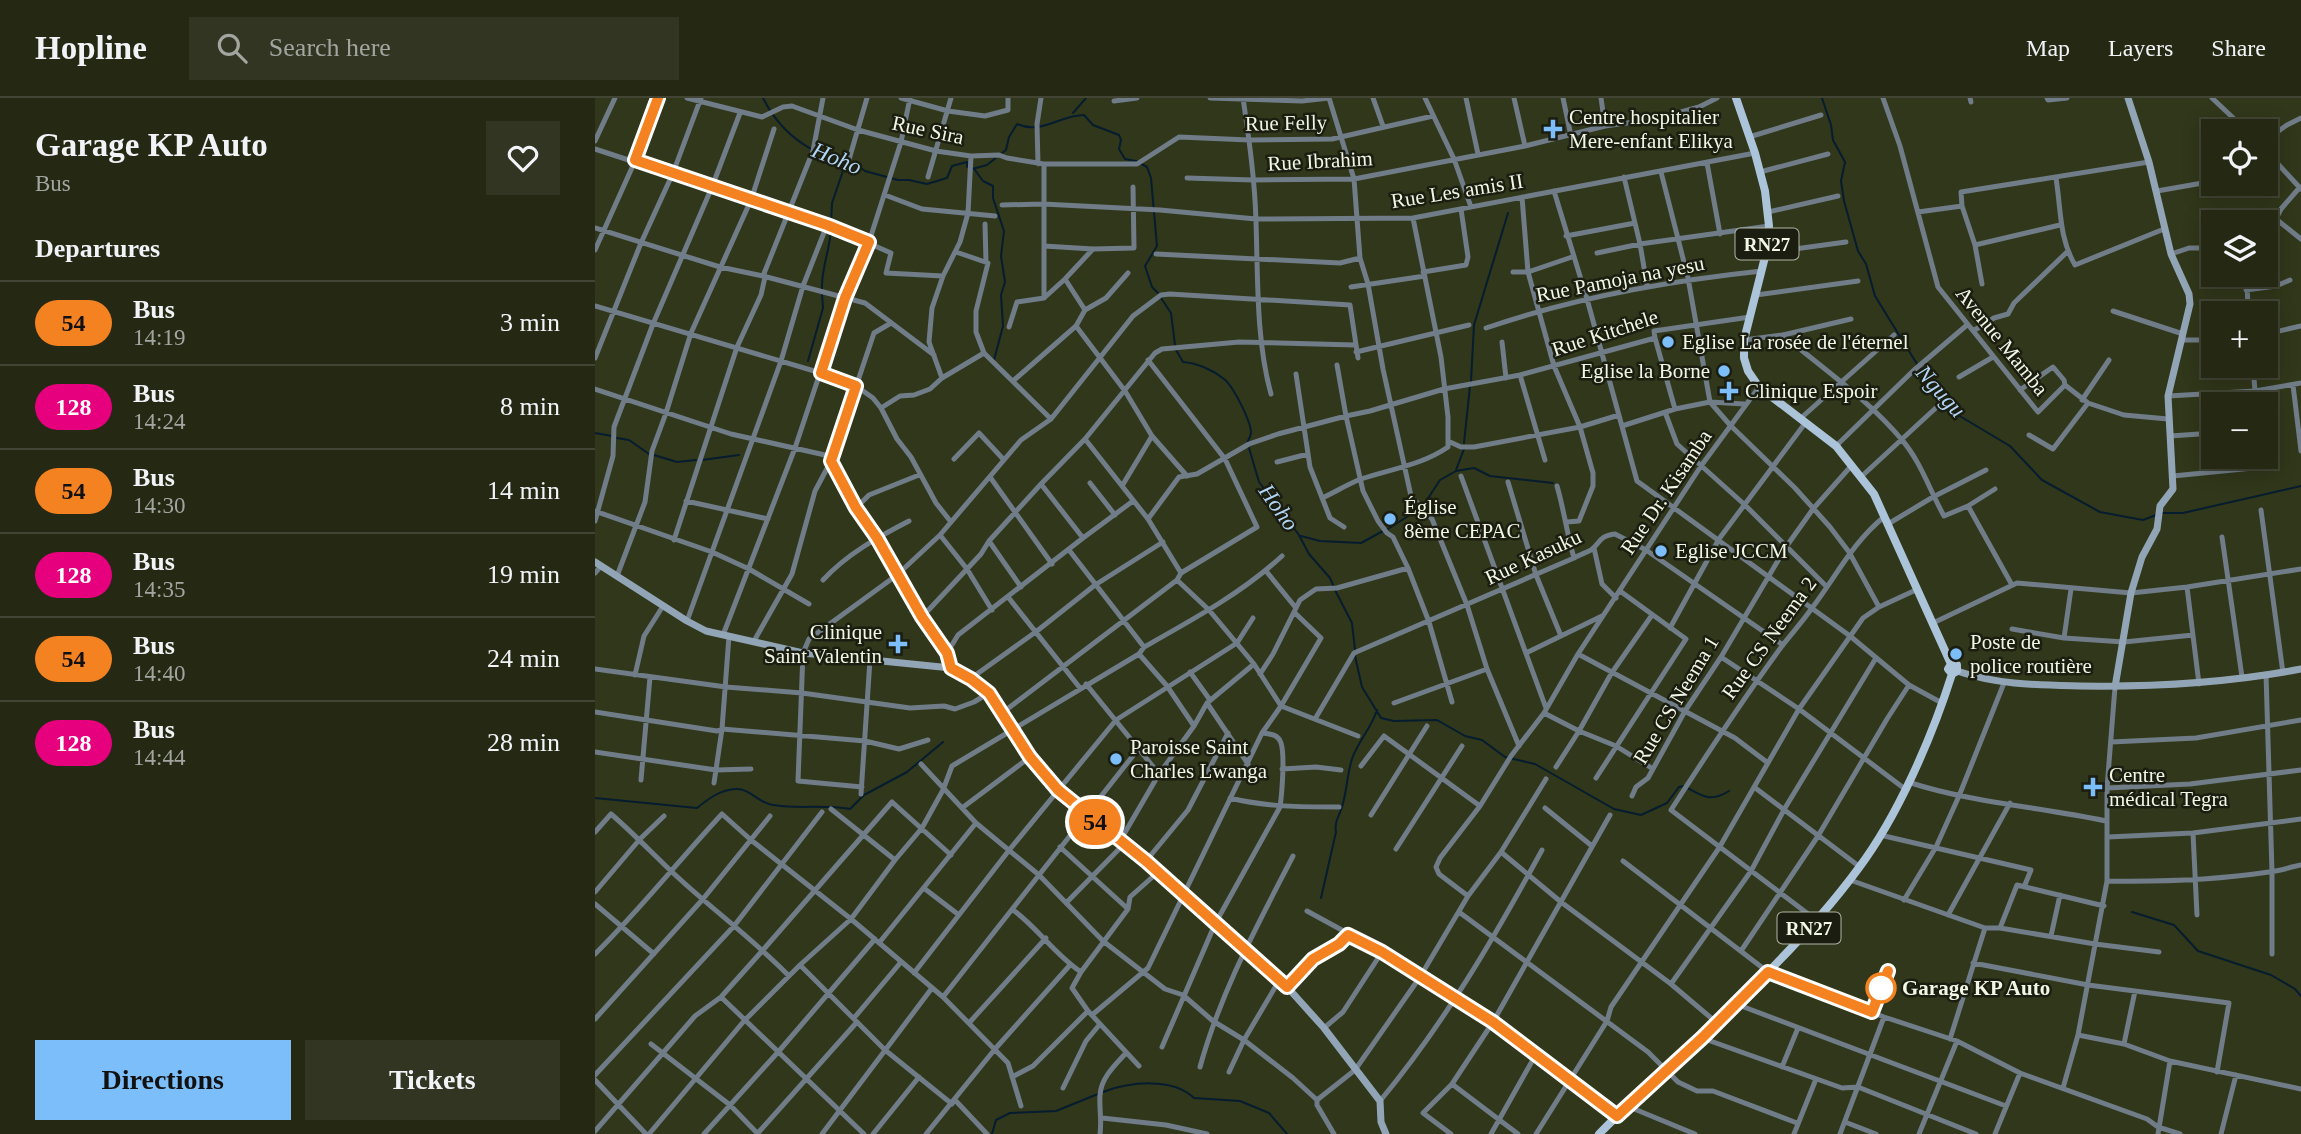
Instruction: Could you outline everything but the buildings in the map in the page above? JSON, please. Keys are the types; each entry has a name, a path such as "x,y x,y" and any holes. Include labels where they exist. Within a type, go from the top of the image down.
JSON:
{"main road":[{"name":"RN27","path":"1599,1134 1768,972 1850,880 1880,835 1907,785 1955,673 1948,669 1951,664 1874,494 1836,446 1759,387 1748,371 1744,358 1744,340 1766,253 1769,226 1760,172 1736,98"}],"street":[{"path":"595,141 615,98"},
{"path":"595,250 602,229 635,160 658,98"},
{"name":"Rue Sira","path":"687,98 762,117 783,107 792,106 857,130 936,151 971,156 1000,155 1041,164 1141,163"},
{"path":"674,540 737,347 761,295 764,276 813,150 823,98"},
{"path":"848,163 867,98"},
{"path":"901,98 948,111 985,116 1008,110 1008,98"},
{"path":"928,177 951,98"},
{"path":"1041,98 1037,126 1043,204 1044,298"},
{"path":"1114,101 1137,98"},
{"path":"1210,98 1302,101 1329,98 1354,179 1360,258 1369,284 1390,405 1411,496 1432,519 1467,605 1487,669 1519,746"},
{"path":"1373,98 1383,126"},
{"path":"1425,98 1454,159 1471,207"},
{"path":"1466,98 1478,154"},
{"path":"1514,98 1524,146"},
{"path":"1563,98 1571,136"},
{"path":"1601,98 1605,126"},
{"name":"Rue Ibrahim","path":"1187,178 1354,179 1524,146 1605,126 1656,119 1699,107 1717,98"},
{"name":"Avenue Mamba","path":"1883,98 1938,287 2038,412 2065,385 2085,402 2125,415 2168,419"},
{"path":"2047,98 2067,98"},
{"path":"2063,1088 2078,1035 2107,881 2107,788 2115,687 2131,593 2142,557 2157,529 2157,512 2173,489 2168,396 2188,317 2189,299 2171,254 2157,191 2128,98"},
{"path":"2212,98 2234,119"},
{"path":"714,783 726,687 726,636 795,447 845,298 869,242 901,142 910,99"},
{"path":"1243,99 1253,180 1263,342 1272,394"},
{"path":"595,358 701,100"},
{"path":"595,521 613,456 614,427 653,324 712,187 740,113"},
{"path":"1749,137 1821,115"},
{"name":"Rue Felly","path":"1141,163 1179,137 1305,141 1433,116"},
{"path":"2278,131 2301,118"},
{"path":"617,576 645,502 652,451 691,333 751,200 773,129"},
{"path":"595,149 827,225 869,242 891,253 886,273 943,276"},
{"name":"Rue Les amis II","path":"1002,205 1043,204 1160,210 1256,219 1413,218 1755,153"},
{"path":"1760,172 1828,154"},
{"path":"942,378 929,342 932,308 943,276 956,252 968,213 971,156"},
{"path":"1982,284 1975,245 1962,206 1961,192 2149,162"},
{"path":"1707,163 1720,234"},
{"path":"2278,164 2300,188 2278,216"},
{"path":"1661,172 1688,278 1710,402 1795,488 1849,552 1879,607"},
{"path":"1624,177 1647,285"},
{"path":"2056,178 2062,214 2060,225 2067,251 2075,265 2164,229"},
{"path":"2157,191 2201,183"},
{"path":"1044,246 1134,248 1133,187"},
{"path":"1554,191 1637,481 1813,608 1909,685 1943,704"},
{"path":"885,195 922,209 995,216"},
{"path":"1521,197 1528,272 1555,366 1580,426 1593,473 1593,486 1579,521 1567,522"},
{"path":"1767,212 1838,197"},
{"path":"1918,212 1962,206"},
{"path":"1351,287 1466,265 1468,257 1461,209"},
{"path":"1322,498 1360,480 1439,453 1448,447 1450,442 1441,357 1413,218"},
{"path":"2278,221 2301,239"},
{"path":"1566,236 1635,223"},
{"path":"985,224 988,263 976,311 976,332 984,353 1051,419"},
{"path":"687,621 729,510 781,360 803,286 827,225"},
{"path":"1975,245 2060,225"},
{"path":"1597,253 1640,244 1769,226"},
{"path":"595,228 720,267 866,303 934,355"},
{"path":"1766,253 1846,242"},
{"path":"2171,254 2189,248 2201,248"},
{"path":"1009,327 1017,302 1044,298 1093,249"},
{"path":"1973,331 1994,318 2008,314 2014,303 2067,251"},
{"path":"956,252 986,262"},
{"path":"1156,254 1340,263 1360,258"},
{"path":"1513,272 1528,272 1572,257"},
{"name":"Rue Pamoja na yesu","path":"1486,328 1539,310 1647,285 1762,271"},
{"path":"1013,381 1076,326 1085,310 1106,298 1128,273"},
{"path":"1065,279 1085,310"},
{"path":"1756,295 1858,281"},
{"path":"2246,290 2290,281"},
{"path":"2246,287 2247,301"},
{"path":"870,660 862,790 798,781 803,653 809,639 897,575 940,535 1021,440 1051,419 1133,316 1159,296 1170,294 1350,305 1357,355 1380,346 1469,325"},
{"path":"595,306 781,360 856,386 873,398 881,408 919,475 951,522"},
{"path":"2113,311 2183,337 2201,339"},
{"name":"Rue Kitchele","path":"1148,519 1179,477 1197,474 1247,445 1444,389 1555,366 1654,338 1654,331 1750,317"},
{"path":"1744,340 1783,335 1851,319"},
{"path":"754,641 792,574 815,491 831,461 874,333 891,323"},
{"path":"1836,446 1921,363 1967,325"},
{"path":"1076,326 1125,391 1152,436 1188,476"},
{"path":"2278,331 2301,326"},
{"path":"1783,335 1902,439 1944,516 1968,506 1995,489"},
{"path":"1670,628 1719,539 1803,420 1894,335"},
{"path":"1654,338 1675,409"},
{"path":"922,617 1041,484 1086,439 1148,360 1162,349 1263,342 1355,345"},
{"path":"1502,342 1506,378"},
{"path":"881,408 900,396 914,395 930,389 942,378 984,353"},
{"path":"1959,377 1993,357"},
{"path":"1002,713 1177,580 1181,573 1257,527 1225,458 1148,360"},
{"path":"2029,435 2053,449 2109,360"},
{"path":"1337,365 1363,491 1385,531 1393,537 1408,568 1429,622 1452,702"},
{"path":"2020,390 2053,367 2065,385"},
{"path":"1296,374 1308,454 1330,518 1344,527"},
{"path":"1520,375 1545,460"},
{"path":"2254,378 2255,391"},
{"path":"2168,396 2255,391 2301,383"},
{"path":"2293,385 2301,451"},
{"name":"Rue Dr. Kisamba","path":"1468,896 1439,874 1436,867 1440,858 1480,806 1509,759 1545,710 1577,654 1701,466 1759,387"},
{"path":"595,389 711,428 825,454 922,617 947,653 951,668"},
{"path":"1622,426 1675,409 1710,402 1744,404"},
{"path":"1862,477 1939,405"},
{"path":"1665,412 1678,444 1745,505 1827,587"},
{"path":"1450,442 1464,447 1539,435 1619,415"},
{"path":"954,459 979,433 1004,460"},
{"path":"2169,436 2201,434"},
{"path":"1122,486 1152,436"},
{"path":"1086,439 1148,519 1181,573"},
{"path":"1277,462 1308,454"},
{"name":"Rue CS Neema 1","path":"1632,796 1636,787 1648,778 1685,711 1721,657 1786,547 1813,509 1853,465"},
{"path":"2173,477 2245,469"},
{"name":"Rue CS Neema 2","path":"1719,848 1671,810 1722,731 1783,645 1813,608 1849,552 1868,530 1986,470"},
{"path":"856,508 869,495 919,475"},
{"path":"1461,476 1545,710 1579,731 1616,746 1653,769"},
{"path":"990,477 1052,564"},
{"path":"1508,482 1536,575 1561,636"},
{"path":"1090,483 1115,515"},
{"path":"1041,484 1083,538"},
{"path":"1557,486 1574,558"},
{"path":"686,500 768,519"},
{"path":"947,653 958,635 1133,501"},
{"path":"1968,506 2012,585"},
{"path":"2261,510 2283,673"},
{"path":"597,512 712,552 749,569 809,604"},
{"path":"824,580 834,569 877,538 909,521"},
{"name":"Rue Kasuku","path":"1315,719 1355,653 1574,558 1594,548 1599,538 1615,534 1646,550 1783,645"},
{"path":"940,535 967,569 992,610"},
{"path":"2222,537 2242,677"},
{"path":"989,541 1021,587"},
{"path":"971,679 1095,585 1163,542"},
{"path":"1594,548 1602,584 1616,598"},
{"path":"1069,550 1144,647"},
{"path":"595,1080 648,1134 744,1021 851,919 922,828 943,790 952,766 974,751 1014,731 1083,686 1139,654 1144,647 1209,610 1282,556"},
{"path":"597,567 617,576 706,631 803,653 951,668 971,679 989,693 1030,757 1058,790 1146,861 1287,987 1324,1028 1380,1101 1381,1122 1386,1134"},
{"path":"1260,674 1307,593 1408,568"},
{"path":"1933,623 2017,583 2131,593 2270,576 2301,569"},
{"path":"1012,1077 1033,1066 1090,1013 1144,972 1184,897 1262,733 1321,638 1295,610 1266,570"},
{"path":"1177,580 1209,610 1237,643 1281,706 1358,736"},
{"path":"2187,587 2199,684"},
{"path":"1536,1134 1607,1021 1611,1007 1719,848 1799,709 1850,636 1863,618 1879,607 1918,589"},
{"path":"2064,638 2071,589"},
{"path":"1596,778 1686,639 1620,591"},
{"path":"1008,597 1063,667 1116,720 1159,774"},
{"path":"635,675 644,636 663,606"},
{"path":"1556,767 1611,674 1652,615"},
{"name":"Rue Dr. Kisamba","path":"1526,653 1602,616"},
{"path":"914,973 1010,849 1116,720 1237,643 1253,618"},
{"path":"2012,629 2064,638 2124,642 2193,635"},
{"path":"1139,654 1167,686 1194,726"},
{"path":"1577,654 1735,738 1768,763"},
{"path":"1721,657 1799,709 1864,759 1907,785 2106,821"},
{"path":"1671,984 1751,871 1829,733 1876,658"},
{"path":"1066,903 1121,843 1159,774 1209,701 1254,664"},
{"path":"595,669 910,708 944,706 955,709 989,693"},
{"path":"1394,703 1487,669"},
{"path":"1955,673 2004,683 2115,687 2199,684 2301,669"},
{"path":"1190,672 1248,764"},
{"path":"2266,674 2272,872 2271,954"},
{"path":"641,780 650,677"},
{"path":"1904,900 1936,847 2004,683"},
{"path":"1741,951 1818,836 1909,685"},
{"path":"595,712 717,731 722,729 865,741 899,749 928,740"},
{"path":"2111,742 2196,738 2301,720"},
{"path":"1371,815 1427,726"},
{"path":"1146,861 1188,810 1228,733"},
{"path":"1162,1047 1215,923 1280,807 1283,788 1281,742 1275,735 1262,733"},
{"path":"1361,766 1384,736 1480,806"},
{"path":"1396,849 1462,746"},
{"path":"943,997 1139,748"},
{"path":"595,752 716,770 751,769"},
{"path":"962,808 1030,757"},
{"path":"921,764 976,823 1039,875 1104,941 1165,989 1183,995 1213,1021 1244,1040 1293,1078 1317,1100 1317,1105 1334,1134"},
{"path":"1282,769 1341,770"},
{"path":"2107,788 2190,784 2301,770"},
{"path":"1317,1100 1355,1070 1420,977 1468,896 1501,852 1546,779"},
{"path":"1754,787 1860,867"},
{"path":"1230,798 1280,807 1339,807"},
{"path":"595,1131 695,1016 721,997 816,892 892,802 951,855"},
{"path":"1948,915 2010,803"},
{"path":"1545,808 1592,846"},
{"path":"831,809 895,860"},
{"path":"595,1075 734,926 822,812"},
{"path":"595,832 611,814 789,976"},
{"path":"595,954 722,814 943,997 1008,1063 1021,1106"},
{"path":"1451,1134 1423,1113 1452,1084 1493,1022 1610,815"},
{"path":"595,892 640,839 664,816"},
{"path":"595,1019 703,899 770,816"},
{"path":"2108,837 2193,832 2301,819"},
{"path":"704,1134 779,1052 828,993 925,889 976,823"},
{"path":"2193,832 2197,915"},
{"path":"1880,835 2031,870 2024,887"},
{"path":"1060,847 1128,909"},
{"path":"1719,848 1816,920"},
{"path":"1380,1101 1415,1060 1456,999 1542,850"},
{"path":"1501,852 1717,1023"},
{"path":"1200,1067 1213,1021 1245,950 1293,856"},
{"path":"1623,861 1768,972 1884,1017 1953,1040 2020,1073 2147,1119 2158,1130 2180,1134"},
{"path":"2107,881 2197,880 2272,872 2301,865"},
{"path":"1139,1066 1090,1013 1072,988 1080,972 1128,909 1130,897 1157,873"},
{"path":"1850,880 1985,928 2159,952"},
{"path":"2000,928 2017,885 2103,905"},
{"path":"925,889 959,915"},
{"path":"2050,936 2060,895"},
{"path":"595,904 654,954"},
{"path":"1013,910 1033,924 1070,965 1080,972"},
{"path":"1307,911 1382,952 1493,1022 1617,1116"},
{"path":"1459,912 1648,1052 1678,1082 1697,1091 1713,1091 1797,1123"},
{"path":"1919,1134 1940,1081 1985,928"},
{"path":"1287,987 1313,959 1339,944 1348,935"},
{"path":"969,1023 1046,939"},
{"path":"1324,1028 1343,1012 1382,952"},
{"path":"651,1044 730,1105 757,1134 808,1079 901,962"},
{"path":"1973,963 2088,985 2229,1003 2217,1072"},
{"path":"800,965 885,1050 953,1102 987,1134"},
{"path":"926,1134 995,1049 1070,965"},
{"path":"1872,1012 1888,971"},
{"path":"1229,1072 1279,979"},
{"path":"822,1134 932,988"},
{"path":"2124,1044 2136,991"},
{"path":"721,997 864,1134"},
{"path":"1736,1004 2006,1106"},
{"path":"1840,1134 1884,1017"},
{"path":"1063,1088 1086,1041 1100,1024"},
{"path":"1782,1066 1798,1028"},
{"path":"2078,1035 2124,1044 2170,1061 2301,1089"},
{"path":"1702,1038 1842,1088 1858,1087 1976,1134"},
{"path":"1100,1134 1100,1094 1108,1072 1126,1053"},
{"path":"1491,1134 1535,1056"},
{"path":"2158,1130 2170,1061"},
{"path":"1995,1134 2020,1073"},
{"path":"2221,1134 2236,1076"},
{"path":"873,1134 919,1077"},
{"path":"1794,1134 1816,1079"},
{"path":"1452,1084 1518,1134"},
{"path":"1627,1106 1695,1134"},
{"path":"1102,1118 1166,1125 1207,1134"},
{"path":"1845,1122 1876,1134"}],"waterway":[{"name":"Hoho","path":"763,98 783,127 811,149"},
{"path":"1073,113 1086,98"},
{"name":"Ngugu","path":"1822,98 1833,140 1845,162 1841,181 1858,251 1866,264 1875,296 1917,364"},
{"name":"Hoho","path":"1002,153 1006,150 1009,137 1017,124 1026,127 1043,126 1084,115 1093,125 1119,135 1119,149 1125,159 1147,167 1151,178 1157,246 1145,266 1152,287 1158,293"},
{"name":"Hoho","path":"816,151 844,167 858,166 865,171 898,180 927,184 947,178 952,166 967,162 967,167"},
{"name":"Hoho","path":"972,169 987,165 997,157"},
{"path":"831,224 832,203 844,168"},
{"path":"975,170 983,181 993,186 993,198 1004,231 1001,256 1005,282 1001,295 1003,326 994,360"},
{"path":"1471,381 1474,325 1508,213"},
{"path":"822,289 831,229"},
{"path":"808,361 823,308 822,294"},
{"name":"Hoho","path":"1161,298 1171,313 1175,345"},
{"name":"Hoho","path":"1176,350 1183,362 1210,370 1228,383 1248,420 1251,433 1247,443"},
{"name":"Ngugu","path":"1920,369 1956,402 1953,412 2010,446 2042,480 2100,512 2143,520 2156,515"},
{"path":"1464,443 1470,386"},
{"path":"595,433 612,436"},
{"path":"617,438 629,440 649,454"},
{"name":"Hoho","path":"1249,448 1259,482 1333,585"},
{"path":"1456,470 1464,449"},
{"path":"654,455 677,462 696,460"},
{"path":"702,460 739,455"},
{"path":"1423,506 1440,480 1456,471 1474,468 1490,476 1553,483"},
{"name":"Ngugu","path":"2161,513 2183,513 2301,486"},
{"path":"1388,529 1419,509"},
{"path":"1301,536 1320,541 1361,543 1383,531"},
{"name":"Hoho","path":"1335,590 1352,623 1355,650"},
{"name":"Hoho","path":"1355,656 1362,687 1381,718 1394,721 1437,720 1465,736 1482,740 1505,757 1535,764 1614,809 1641,815 1667,803 1679,787 1684,786 1711,797 1729,791"},
{"path":"1321,898 1352,759 1377,710"},
{"path":"595,798 697,808 719,793 740,789 778,806 850,809 864,795 907,772 943,742"},
{"path":"2132,912 2174,925 2198,951 2271,975 2295,989 2301,996"},
{"path":"1103,1092 1150,1083 1175,1087 1194,1098 1240,1101 1269,1113 1287,1134"},
{"path":"992,1134 996,1120 1010,1113 1056,1111 1098,1094"}],"bus line":[{"name":"54","path":"658,98 635,160 827,225 869,242 845,298 821,373 856,386 831,461 856,508 947,653 951,668 989,693 1030,757 1058,790 1146,861 1287,987 1313,959 1339,944 1348,935 1382,952 1493,1022 1617,1116 1702,1038 1768,972 1872,1012 1888,971"}],"place":[{"name":"Centre hospitalier Mere-enfant Elikya","path":"1553,129"},
{"name":"Eglise La rosée de l'éternel","path":"1668,342"},
{"name":"Eglise la Borne","path":"1724,371"},
{"name":"Clinique Espoir","path":"1729,391"},
{"name":"Église 8ème CEPAC","path":"1390,519"},
{"name":"Eglise JCCM","path":"1661,551"},
{"name":"Clinique Saint Valentin","path":"898,644"},
{"name":"Poste de police routière","path":"1956,654"},
{"name":"Paroisse Saint Charles Lwanga","path":"1116,759"},
{"name":"Centre médical Tegra","path":"2093,787"},
{"name":"Garage KP Auto","path":"1881,988"}]}
